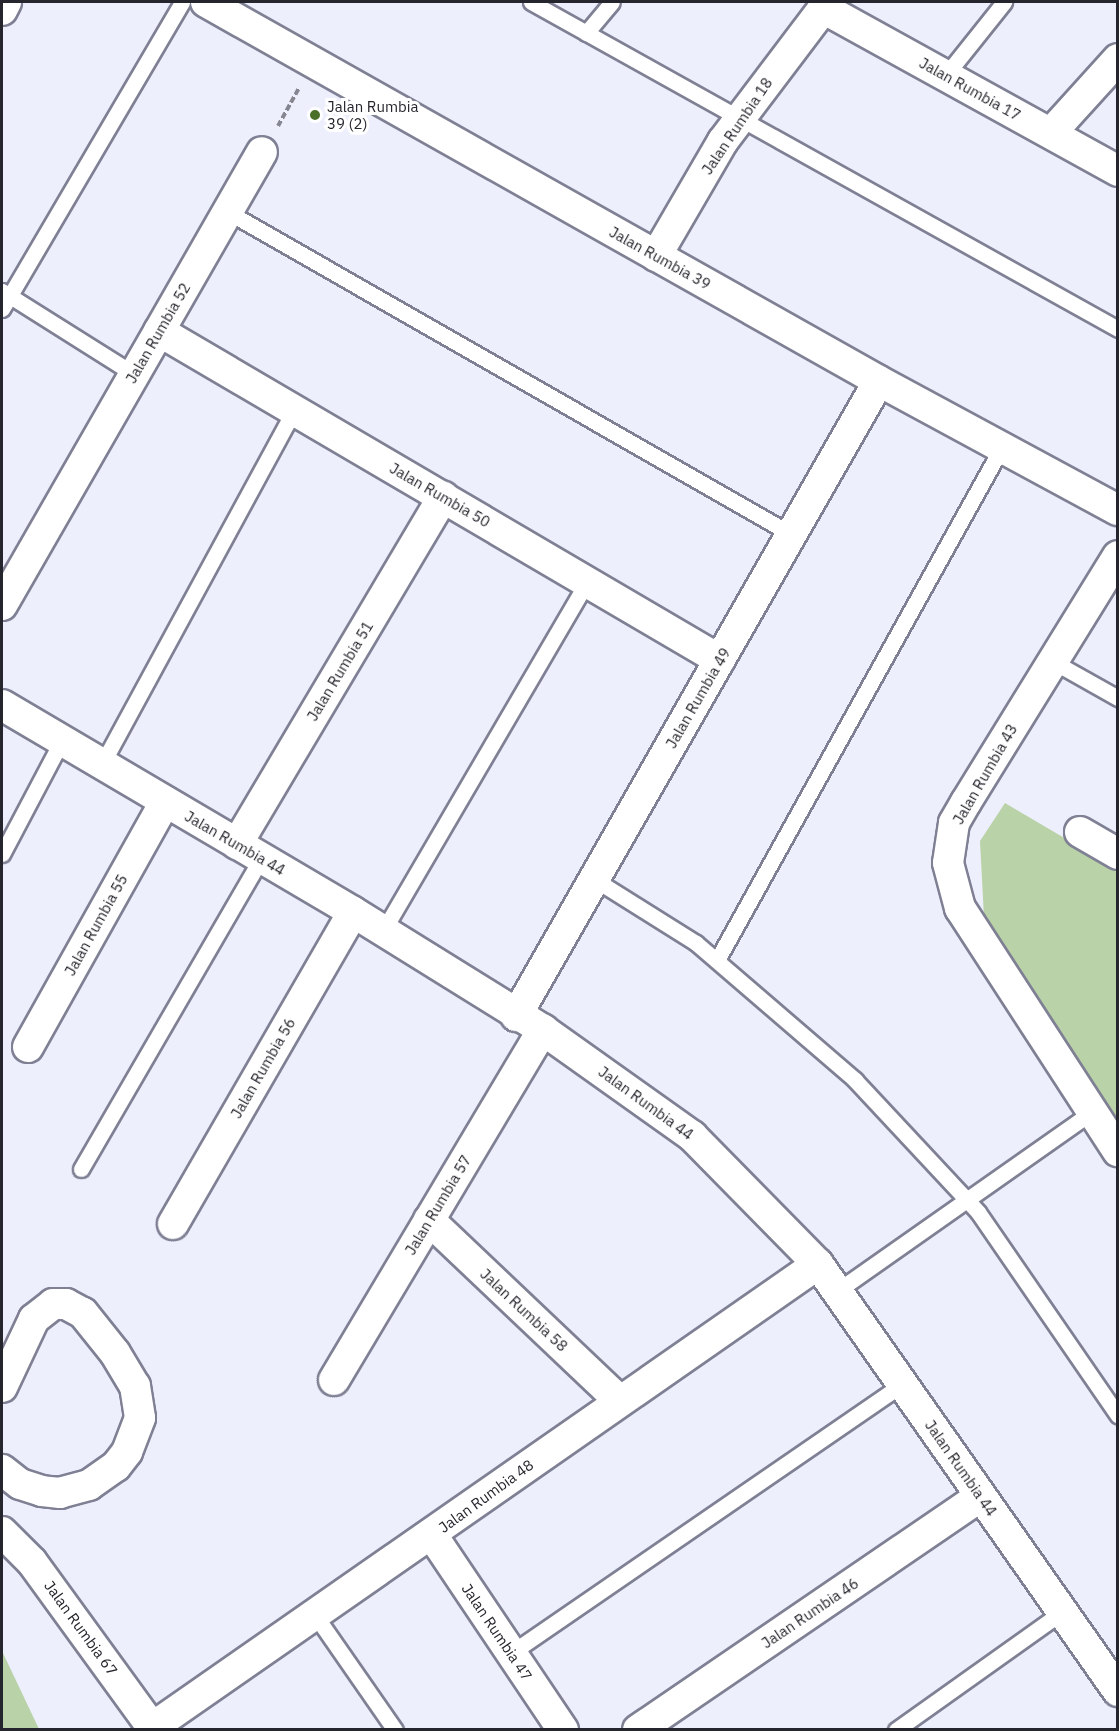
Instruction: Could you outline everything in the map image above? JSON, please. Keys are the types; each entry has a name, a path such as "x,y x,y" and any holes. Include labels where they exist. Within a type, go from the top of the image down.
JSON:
{"street":[{"path":"2,10 6,2"},
{"name":"Jalan Rumbia 17","path":"825,5 945,76 1118,171"},
{"name":"Jalan Rumbia 18","path":"656,256 738,119 825,5"},
{"name":"Jalan Rumbia 39","path":"222,6 656,256 879,381 1003,445 1118,510"},
{"path":"1051,134 1118,59"},
{"name":"Jalan Rumbia 52","path":"2,605 262,152"},
{"name":"Jalan Rumbia 50","path":"159,331 720,660"},
{"name":"Jalan Rumbia 49","path":"516,1016 879,381"},
{"name":"Jalan Rumbia 51","path":"249,851 443,497"},
{"name":"Jalan Rumbia 43","path":"1118,556 954,823 948,863 960,908 1118,1151"},
{"name":"Jalan Rumbia 44","path":"2,705 353,912 516,1016 543,1030 680,1125 818,1264 1118,1690"},
{"name":"Jalan Rumbia 55","path":"28,1047 165,802"},
{"path":"1080,832 1118,855"},
{"name":"Jalan Rumbia 56","path":"173,1224 353,912"},
{"name":"Jalan Rumbia 57","path":"334,1380 543,1030"},
{"name":"Jalan Rumbia 58","path":"429,1220 619,1400"},
{"name":"Jalan Rumbia 48","path":"154,1728 432,1535 619,1400 818,1264"},
{"path":"2,1387 42,1310 66,1304 83,1313 115,1353 135,1386 140,1418 127,1452 103,1478 60,1493 20,1484 2,1470"},
{"name":"Jalan Rumbia 46","path":"638,1730 981,1496"},
{"name":"Jalan Rumbia 67","path":"2,1532 32,1562 154,1728"},
{"name":"Jalan Rumbia 47","path":"432,1535 563,1730"}],"lane":[{"path":"2,309 6,293 182,2"},
{"path":"531,2 1118,329"},
{"path":"586,33 612,2"},
{"path":"945,76 1004,2"},
{"path":"228,212 791,534"},
{"path":"6,293 134,374"},
{"path":"102,764 294,410"},
{"path":"717,960 1003,445"},
{"path":"383,931 587,582"},
{"path":"1052,661 1118,698"},
{"path":"2,854 62,740"},
{"path":"81,1169 249,851"},
{"path":"594,879 696,943 855,1080 968,1202 1118,1416"},
{"path":"837,1291 968,1202 1092,1112"},
{"path":"511,1653 902,1384"},
{"path":"896,1730 1062,1612"},
{"path":"315,1615 395,1730"}],"path":[{"path":"262,152 315,61"}],"green space":[{"path":"1005,803 1117,869 1117,1119 984,918 980,841"},
{"path":"2,1651 39,1729 2,1729"}],"place":[{"name":"Jalan Rumbia 39 (2)","path":"315,115"}]}
